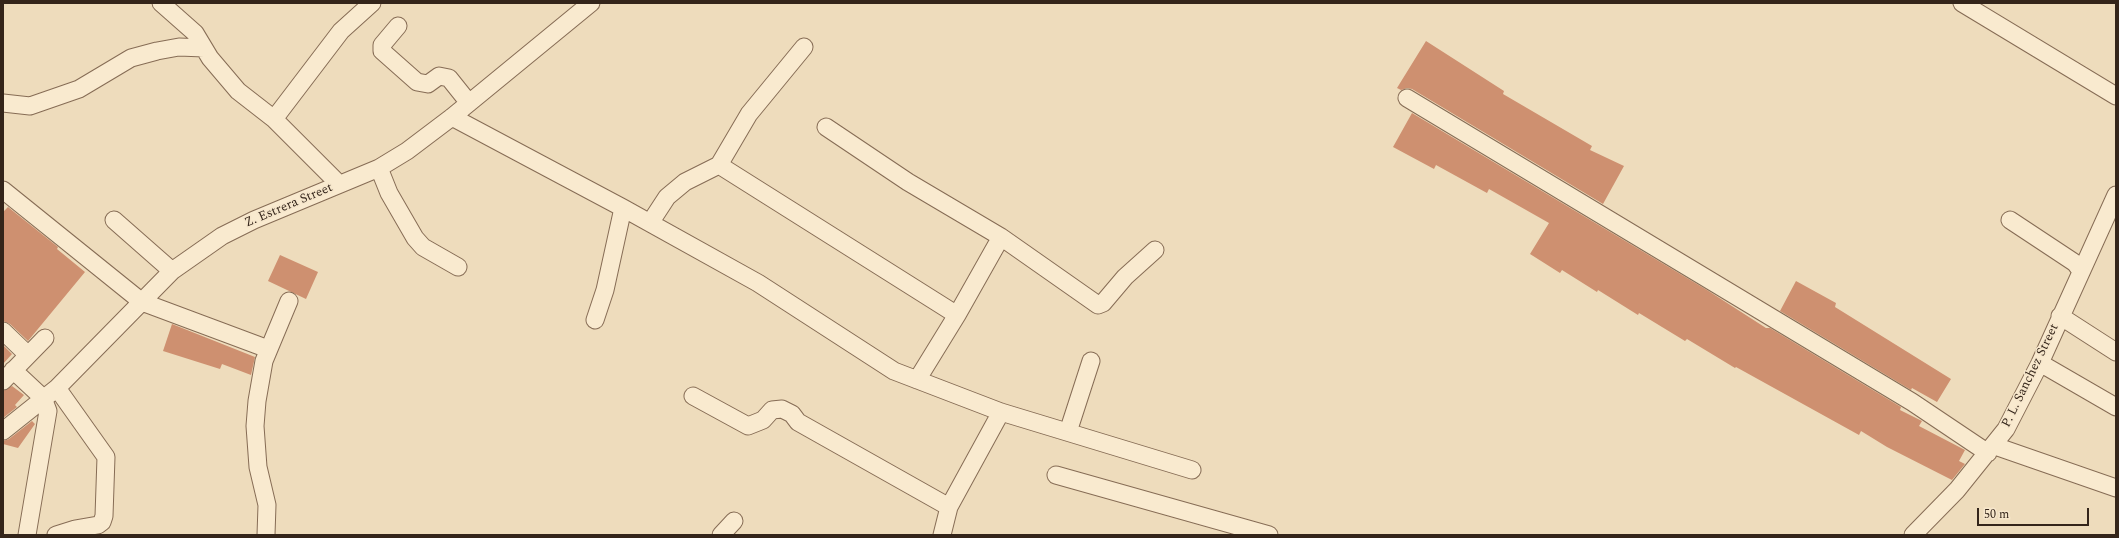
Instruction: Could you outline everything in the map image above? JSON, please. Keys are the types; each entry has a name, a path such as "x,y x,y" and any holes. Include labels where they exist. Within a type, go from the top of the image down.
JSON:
{"street":[{"path":"161,3 189,27 238,91 274,119 339,184"},
{"name":"Z. Estrera Street","path":"3,431 43,398 58,388 172,271 222,236 254,220 379,168 407,151 452,117 591,3"},
{"path":"1962,3 2116,96"},
{"path":"274,119 341,30 368,4"},
{"path":"398,26 382,45 382,51 417,82 428,84 439,76 449,78 469,103"},
{"path":"3,103 30,106 79,89 131,58 179,47 204,48"},
{"path":"650,223 667,197 685,182 719,165 749,114 804,47"},
{"path":"1407,98 1992,449 2116,488"},
{"path":"452,117 623,208 758,283 894,371 1001,412 1192,470"},
{"path":"826,127 908,182 1001,237 1098,305 1103,303 1125,277 1155,250"},
{"path":"719,165 957,315"},
{"path":"379,168 389,193 415,238 423,247 458,267"},
{"path":"3,190 142,302 268,350"},
{"name":"P. L. Sanchez Street","path":"1913,535 1957,490 1992,449 2019,406 2116,195"},
{"path":"595,320 605,290 623,208"},
{"path":"114,220 172,271"},
{"path":"2010,220 2075,263 2081,271"},
{"path":"917,380 957,315 1001,237"},
{"path":"266,535 266,505 258,467 255,426 257,401 264,361 289,301"},
{"path":"2060,316 2116,352"},
{"path":"3,331 28,355"},
{"path":"26,535 48,411 43,398 8,376 46,338"},
{"path":"1068,432 1091,361"},
{"path":"2040,363 2116,407"},
{"path":"56,535 75,532 98,525 102,522 104,516 106,457 58,388"},
{"path":"693,396 748,426 763,420 772,410 782,409 792,414 798,422 949,507"},
{"path":"942,535 949,507 1001,412"},
{"path":"1056,475 1260,534"},
{"path":"720,535 734,521"}],"building":[{"path":"1426,41 1504,91 1503,94 1592,146 1590,150 1624,166 1603,204 1412,89 1407,88 1401,90 1397,88"},
{"path":"1412,113 1707,290 1766,328 1770,328 1901,407 1900,410 1922,421 1919,426 1965,450 1959,461 1965,464 1952,480 1887,447 1861,431 1859,435 1736,367 1735,368 1687,339 1685,341 1639,313 1638,315 1562,270 1560,273 1530,254 1549,223 1489,189 1487,193 1436,165 1434,169 1393,147"},
{"path":"8,207 58,247 57,249 85,272 28,341 10,324 3,321 3,212"},
{"path":"280,255 318,272 306,299 268,281"},
{"path":"1796,281 1836,303 1835,307 1951,379 1937,402 1912,388 1911,390 1780,311"},
{"path":"172,324 255,357 251,375 222,364 220,369 163,351"},
{"path":"3,345 12,354 3,364"},
{"path":"12,386 24,395 15,405 17,407 3,418 3,391"},
{"path":"32,421 35,424 18,448 3,444 3,441 9,439"}]}
